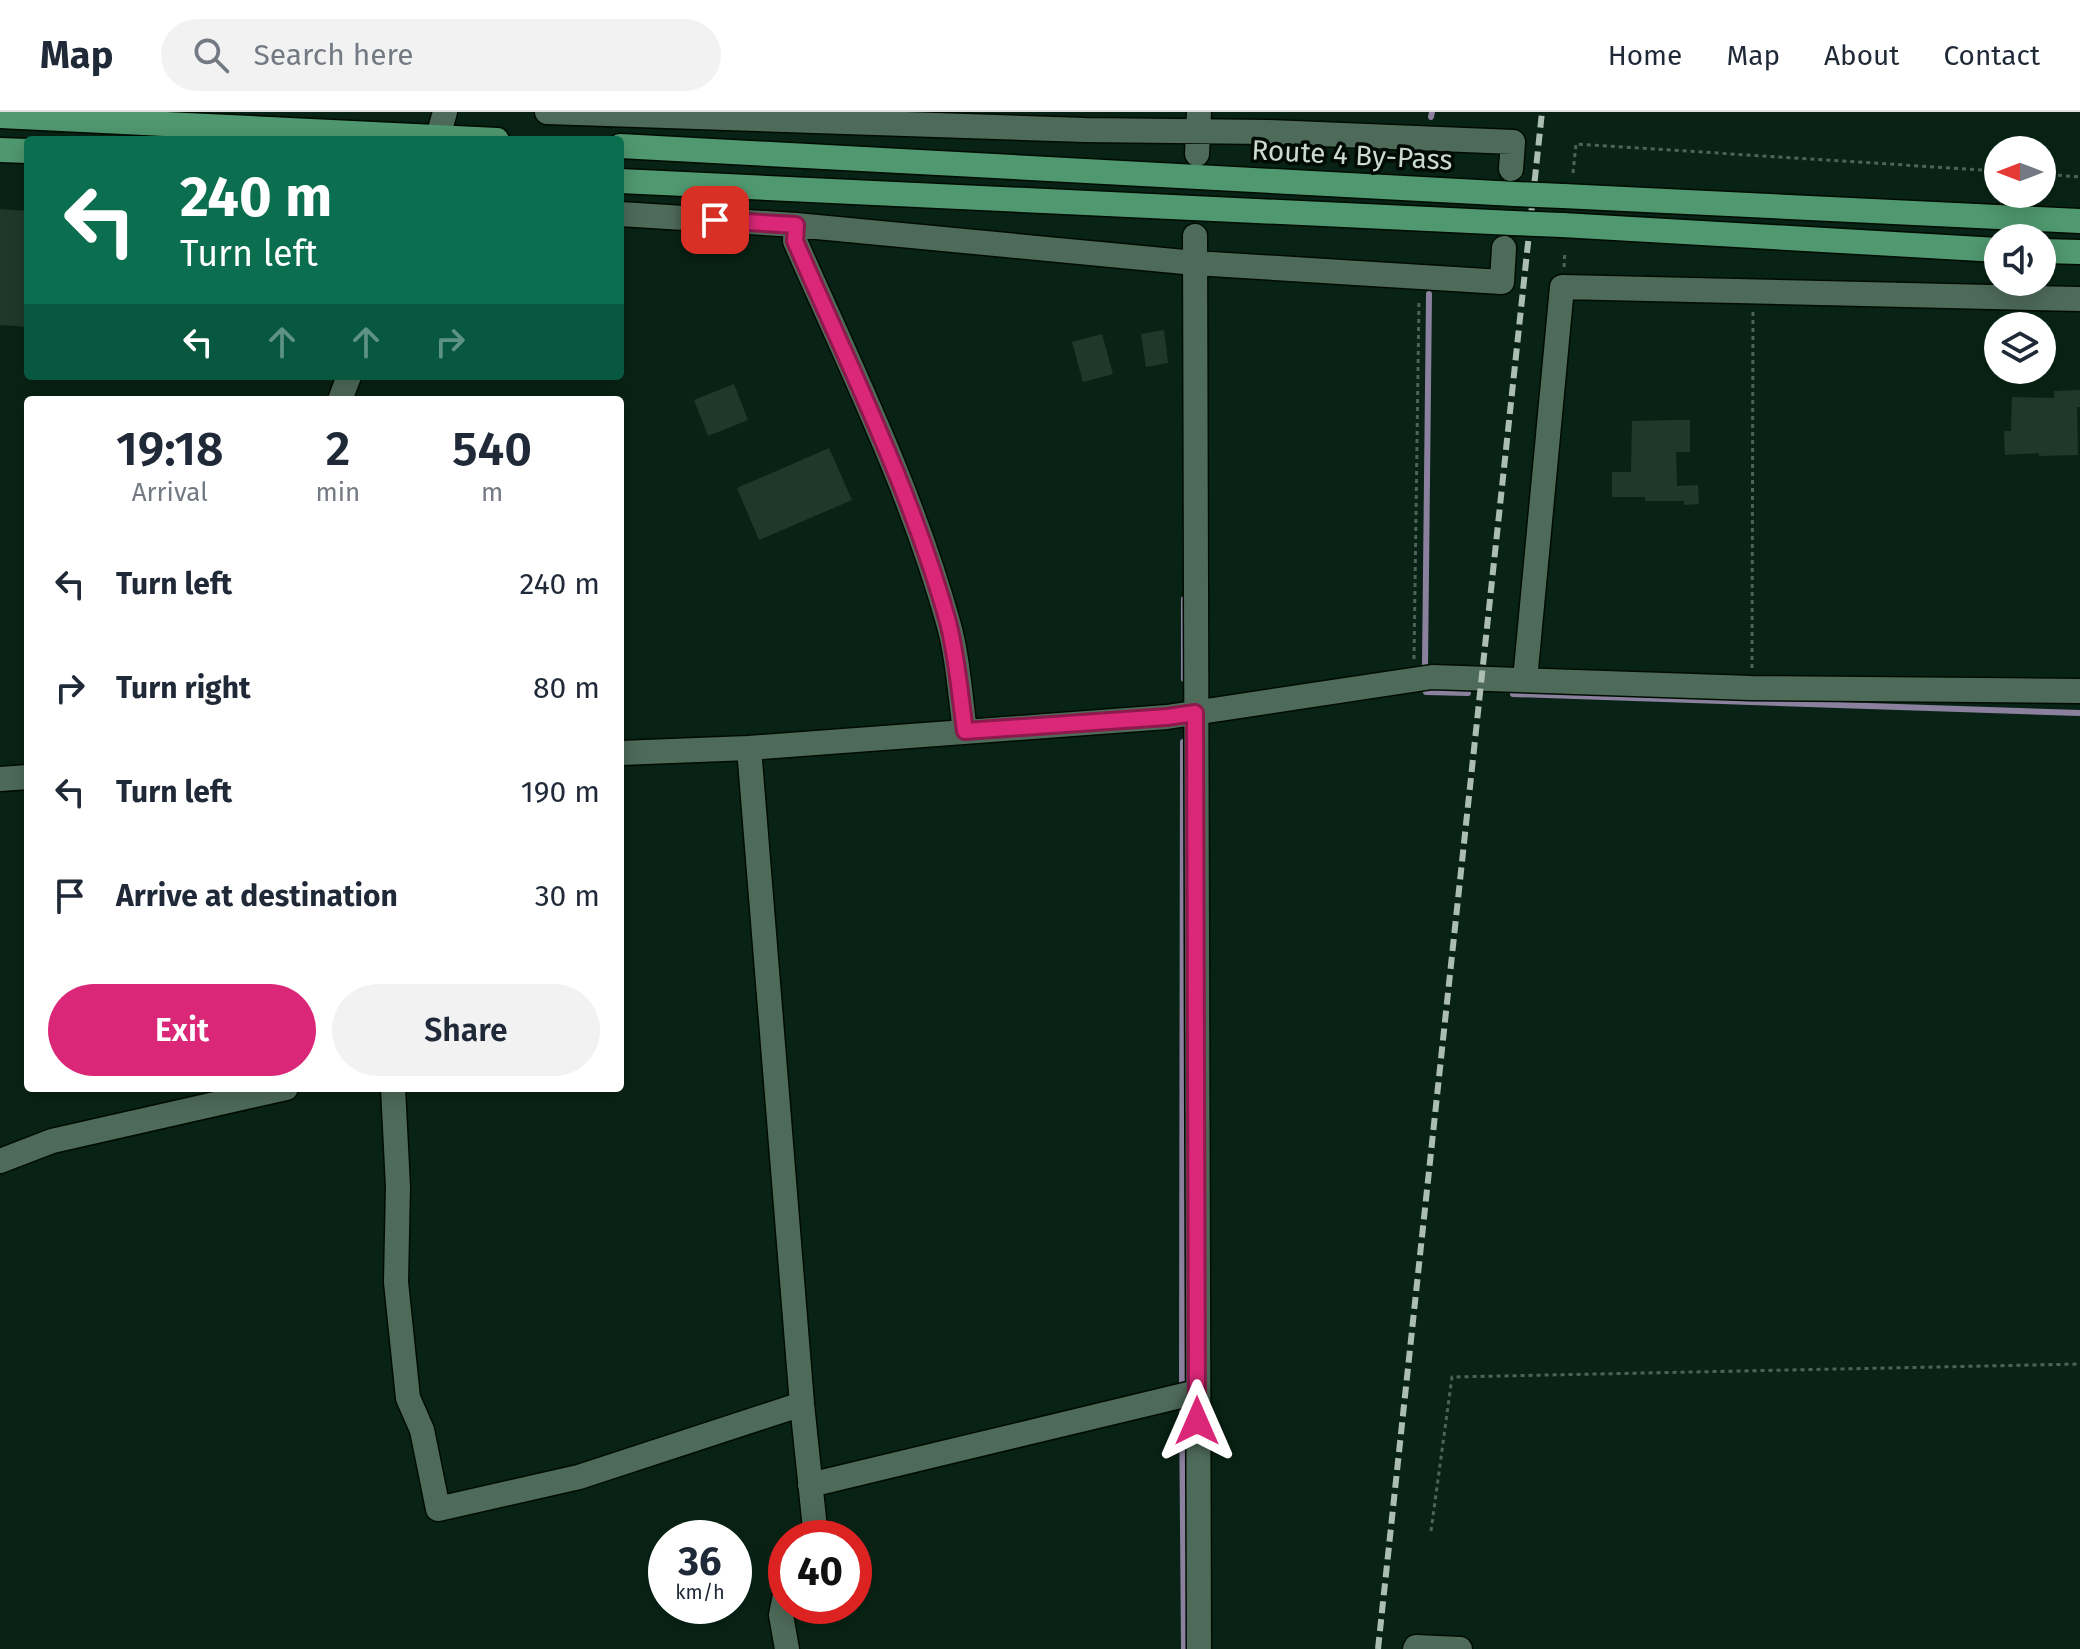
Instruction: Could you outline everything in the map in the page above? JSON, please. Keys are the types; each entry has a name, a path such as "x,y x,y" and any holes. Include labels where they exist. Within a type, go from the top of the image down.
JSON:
{"highway":[{"path":"10,115 401,136"},
{"name":"Route 4 By-Pass","path":"624,146 2080,221"},
{"path":"0,150 24,151"},
{"path":"624,181 1562,225 1984,249"},
{"path":"2056,251 2080,252"}],"street":[{"path":"439,136 445,112"},
{"path":"547,112 1513,142 1511,169"},
{"path":"624,214 796,225 1195,263 1502,282 1504,248"},
{"path":"796,225 795,241 892,461 927,557 949,625 965,731"},
{"path":"1195,236 1199,1649"},
{"path":"1525,680 1562,287 2080,299"},
{"path":"624,753 749,748 1167,717 1432,677 1751,688 2080,691"},
{"path":"749,748 814,1520"},
{"path":"0,779 24,777"},
{"path":"0,1161 52,1141 268,1092"},
{"path":"393,1092 398,1187 396,1282 408,1398 422,1430 438,1509 579,1477 802,1404"},
{"path":"810,1485 1197,1392"},
{"path":"783,1624 787,1649"},
{"path":"1415,1649 1460,1649"}],"path":[{"path":"1573,173 1576,144 1984,170"},
{"path":"2056,175 2080,177"},
{"path":"1413,679 1419,277"},
{"path":"1751,688 1753,291"},
{"path":"1431,1531 1452,1377 2080,1364"}],"building":[{"path":"0,209 24,211 24,327 0,325"},
{"path":"1164,330 1168,363 1146,367 1141,334"},
{"path":"1102,334 1113,374 1083,382 1072,342"},
{"path":"734,384 748,420 708,436 694,400"},
{"path":"2080,390 2080,407 2077,407 2078,455 2005,455 2004,431 2011,431 2012,397 2054,398 2054,391"},
{"path":"1690,420 1690,452 1676,452 1677,486 1698,485 1699,504 1645,501 1645,497 1612,497 1612,472 1631,472 1632,421"},
{"path":"829,448 852,500 759,540 737,488"}],"waterway":[{"path":"1431,117 1432,112"},
{"path":"1425,665 1429,294"},
{"path":"1184,599 1184,679"},
{"path":"1426,692 1468,693"},
{"path":"1513,694 2080,713"},
{"path":"1182,1389 1183,742"},
{"path":"1182,1401 1184,1649"}],"railway":[{"path":"1378,1649 1542,112"}],"route":[{"path":"715,220 796,225 795,241 892,461 927,557 949,625 965,731 1195,713 1197,1421"}]}
